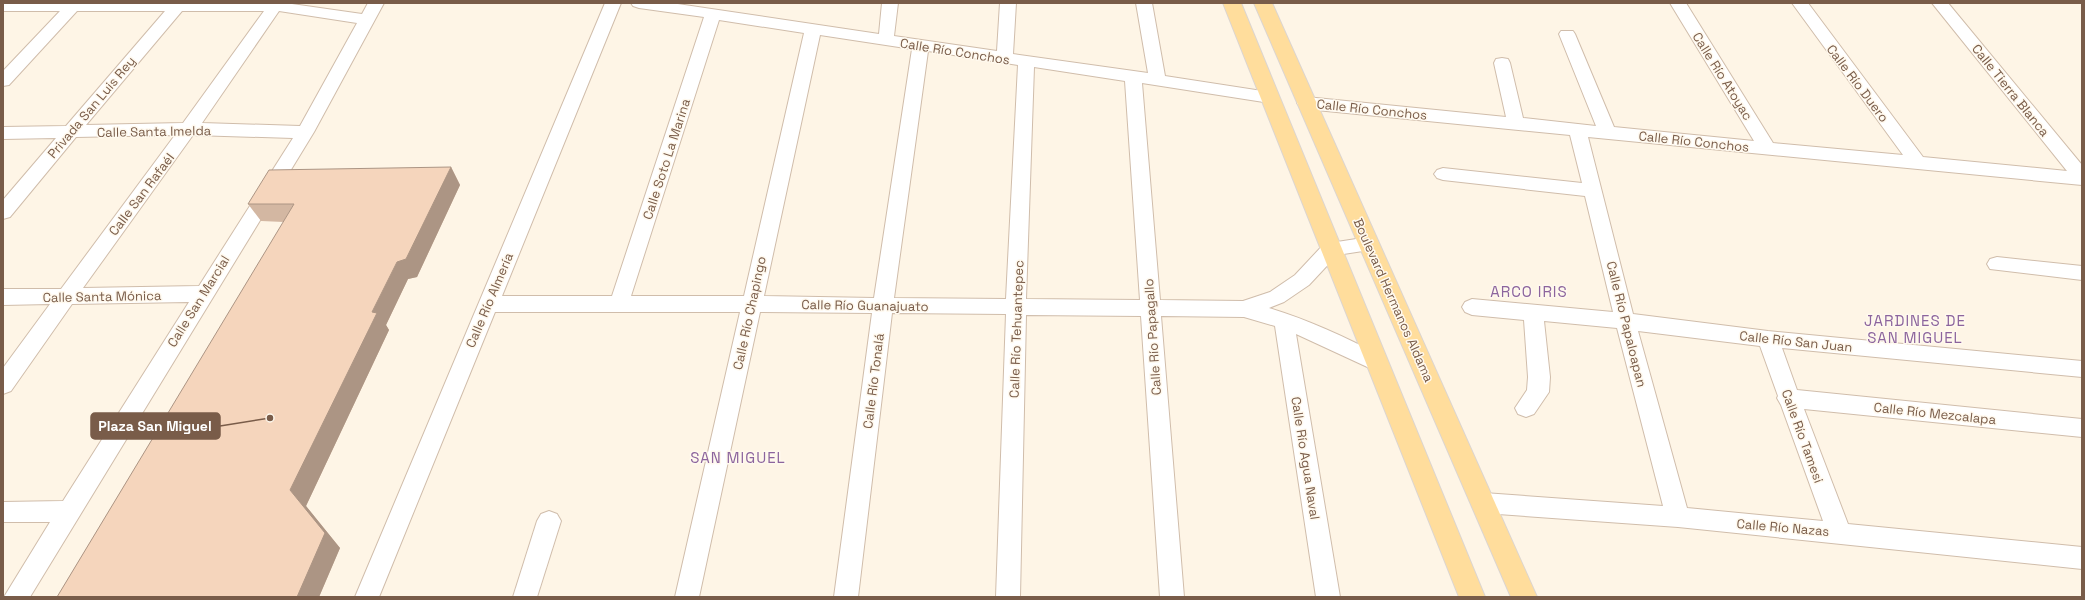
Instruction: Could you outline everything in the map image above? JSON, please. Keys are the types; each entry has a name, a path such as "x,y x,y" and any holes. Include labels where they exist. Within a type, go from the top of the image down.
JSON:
{"main road":[{"path":"1232,3 1376,363 1472,597"},
{"name":"Boulevard Hermanos Aldama","path":"1263,3 1524,597"}],"street":[{"name":"Calle Río Almería","path":"367,597 487,304 613,3"},
{"name":"Calle Río Conchos","path":"639,3 713,13 748,11 813,29 1270,97"},
{"path":"886,40 890,3"},
{"path":"1005,58 1008,3"},
{"path":"1144,3 1158,80"},
{"name":"Calle Río Atoyac","path":"1678,3 1767,148"},
{"name":"Calle Río Duero","path":"1800,3 1918,163"},
{"name":"Calle Tierra Blanca","path":"1940,3 2082,178"},
{"path":"3,81 75,4"},
{"path":"3,6 75,4 275,5 372,11"},
{"name":"Privada San Luis Rey","path":"3,212 179,4"},
{"name":"Calle San Rafaél","path":"3,385 65,297 189,129 275,5"},
{"name":"Calle San Marcial","path":"16,597 71,511 202,294 305,132 372,11"},
{"name":"Calle Soto La Marina","path":"619,304 713,13"},
{"name":"Calle Río Chapingo","path":"687,597 813,29"},
{"path":"1567,34 1608,133"},
{"name":"Calle Río Tonalá","path":"846,597 883,305 921,46"},
{"name":"Calle Río Tehuantepec","path":"1008,597 1016,307 1026,61"},
{"path":"1502,63 1516,124"},
{"name":"Calle Río Papagallo","path":"1134,77 1172,597"},
{"name":"Calle Río Conchos","path":"1306,103 2082,178"},
{"name":"Calle Santa Imelda","path":"3,133 189,129 305,132"},
{"name":"Calle Río Papaloapan","path":"1578,130 1625,321 1678,517"},
{"path":"1443,174 1594,191"},
{"path":"1331,249 1369,244"},
{"name":"Calle Río Guanajuato","path":"1244,309 1278,297 1302,280 1331,249"},
{"path":"1997,264 2082,273"},
{"name":"Calle Santa Mónica","path":"3,298 202,294"},
{"name":"Calle Río Guanajuato","path":"487,304 751,304 1244,309 1284,320 1344,345 1376,363"},
{"name":"Calle Río San Juan","path":"1472,307 1625,321 1768,339 2082,369"},
{"path":"1526,408 1538,392 1539,377 1533,312"},
{"name":"Calle Río Agua Naval","path":"1284,320 1328,597"},
{"name":"Calle Río Tamesi","path":"1768,339 1788,398 1839,532"},
{"name":"Calle Río Mezcalapa","path":"1788,398 2082,428"},
{"name":"Calle Río Nazas","path":"1484,503 1678,517 1839,532 2082,558"},
{"path":"3,512 71,511"},
{"path":"525,597 549,521"}],"building":[{"path":"451,167 406,259 397,262 372,312 377,313 290,490 325,533 297,597 57,597 294,204 248,204 269,170"}],"place":[{"name":"Plaza San Miguel","path":"270,418"}],"district":[{"name":"ARCO IRIS","path":"1529,292"},
{"name":"JARDINES DE SAN MIGUEL","path":"1915,330"},
{"name":"SAN MIGUEL","path":"738,458"}]}
